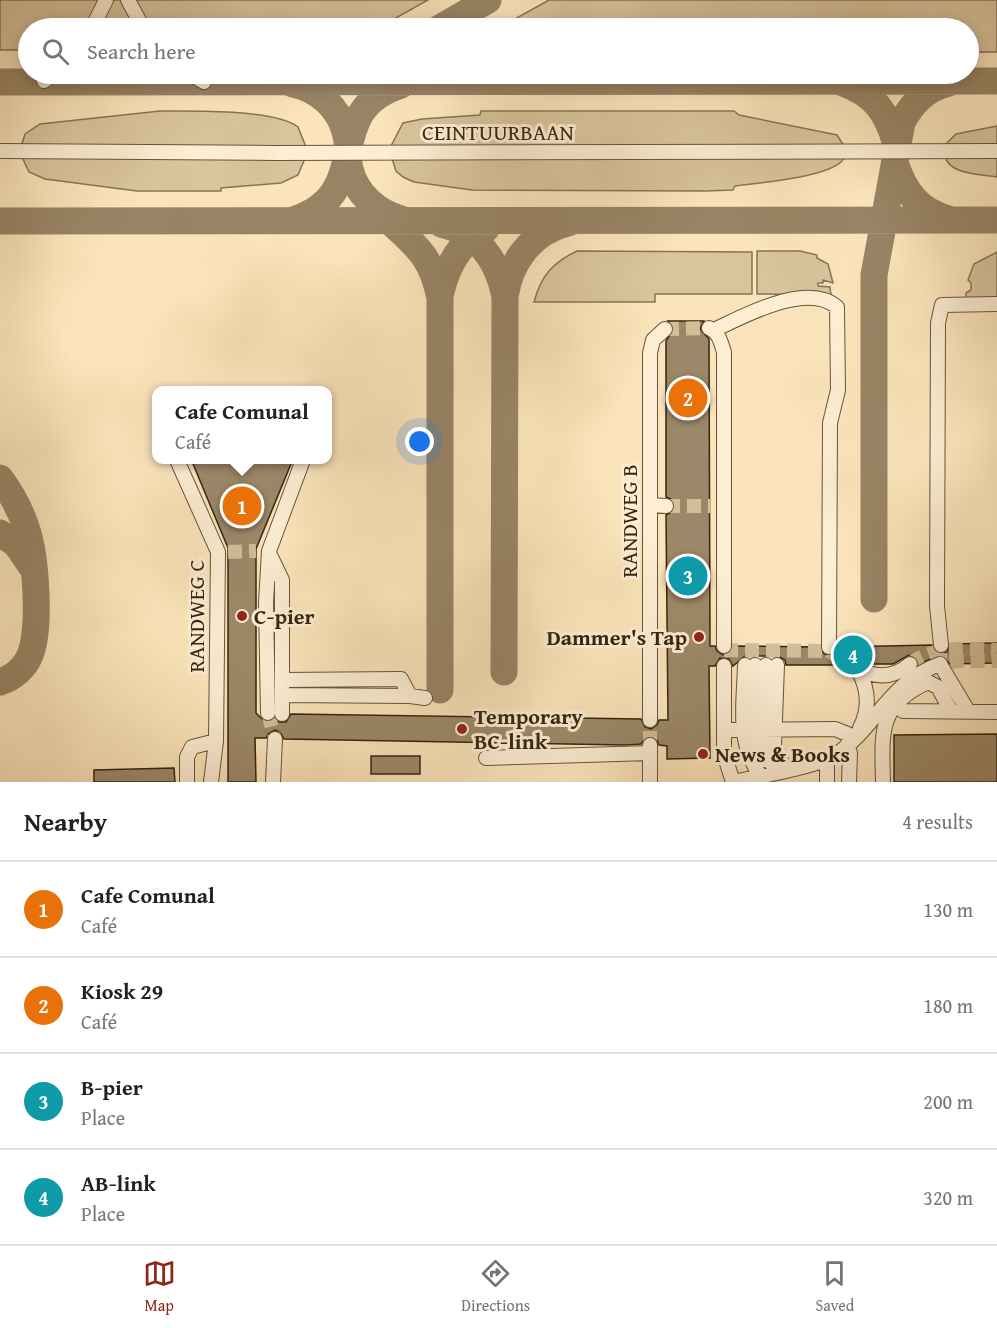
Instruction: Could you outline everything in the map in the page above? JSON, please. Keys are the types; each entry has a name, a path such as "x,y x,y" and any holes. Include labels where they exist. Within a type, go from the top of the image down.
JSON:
{"lane":[{"path":"97,18 106,0"},
{"path":"128,0 138,18"},
{"name":"CEINTUURBAAN","path":"0,151 276,153 997,151"},
{"path":"724,646 717,506 724,352 711,329 784,300 822,299 837,307 838,390 830,423 829,647"},
{"path":"941,645 937,606 938,323 942,305 997,304"},
{"name":"RANDWEG B","path":"650,720 650,352 653,340 665,329"},
{"name":"RANDWEG C","path":"179,464 223,552 216,741 211,782"},
{"path":"268,713 266,603 262,551 301,464"},
{"path":"650,505 666,506"},
{"path":"262,551 282,580 282,714"},
{"path":"849,782 851,741 864,721 868,695 865,682 854,666 876,676 891,676 910,664"},
{"path":"724,666 724,754 734,782 827,759 851,741 904,683 914,675 940,664 968,711"},
{"path":"775,772 748,756 759,730 761,665 759,730 775,754 775,772"},
{"path":"282,680 401,680 410,696"},
{"path":"323,680 323,695"},
{"path":"363,680 363,695"},
{"path":"883,782 882,727 903,697 928,682 938,687 951,711"},
{"path":"282,695 425,698"},
{"path":"903,711 997,712"},
{"path":"724,730 835,729 851,741"},
{"path":"273,782 275,739"},
{"path":"187,782 187,758 192,747 216,741"},
{"path":"486,758 650,749 650,782"},
{"path":"826,782 827,759"}],"shaded area":[{"path":"0,0 102,0 92,18 18,18 18,50 0,50"},
{"path":"112,0 125,0 135,18 102,18"},
{"path":"135,0 428,0 396,18 145,18"},
{"path":"549,0 997,0 997,52 979,52 979,18 517,18"},
{"path":"160,111 232,112 272,117 298,127 306,147 21,147 25,134 40,124"},
{"path":"481,111 734,111 739,115 837,135 844,146 391,146 403,123 422,119 480,115"},
{"path":"997,126 997,147 945,145 956,134"},
{"path":"21,155 306,156 298,175 281,183 221,188 221,191 137,191 45,179 29,172"},
{"path":"391,155 845,156 839,163 813,174 735,186 733,190 705,191 472,190 414,182 396,171"},
{"path":"945,156 997,156 997,177 959,170 948,162"},
{"path":"577,251 752,252 752,294 655,294 655,302 534,302 540,285 549,271 561,260"},
{"path":"757,251 800,251 817,255 817,258 828,264 833,283 823,280 823,283 818,283 818,286 830,287 831,295 757,294"},
{"path":"997,252 997,298 966,298 966,293 971,290 971,283 968,280 974,264"}],"building":[{"path":"668,321 704,321 700,329 709,339 710,646 715,646 717,651 723,655 729,653 733,646 820,647 824,654 830,656 836,652 838,647 932,645 934,651 941,654 947,652 950,644 997,643 997,663 950,664 940,655 919,664 917,658 909,655 893,664 871,664 855,658 847,665 786,665 785,660 778,656 745,656 733,666 729,659 720,658 715,666 709,666 710,758 667,759 667,746 659,745 657,740 651,736 645,738 641,744 626,745 284,739 280,732 275,730 266,738 255,738 256,782 228,782 228,548 193,464 291,464 256,549 256,713 264,721 275,719 278,722 286,722 291,714 641,719 645,727 651,729 657,725 659,720 668,720 666,515 673,511 675,506 671,499 666,497 666,341 674,328"},
{"path":"997,734 997,782 894,782 894,735"},
{"path":"371,756 420,756 420,774 371,774"},
{"path":"174,768 175,782 94,782 94,770"}],"taxiway":[{"path":"457,18 488,0"},
{"path":"979,81 997,81"},
{"path":"0,82 18,82"},
{"path":"293,84 311,90 333,108 345,132 350,169 357,186 376,207 401,219"},
{"path":"846,84 863,93 878,106 896,144"},
{"path":"874,599 874,275 902,122 921,97 946,84"},
{"path":"293,220 319,208 334,191 343,172 353,132 361,113 376,97 401,85"},
{"path":"895,163 903,183 914,198 928,211 948,219"},
{"path":"383,215 420,251 432,270 440,298 440,690"},
{"path":"0,221 997,220"},
{"path":"504,672 505,297 512,272 525,250 544,233 568,223"},
{"path":"441,224 466,234 484,250 497,272 505,297"},
{"path":"440,296 450,266 461,248 486,229"},
{"path":"0,478 24,520 32,555 36,591 35,628 30,655 18,672 0,682"},
{"path":"0,533 16,544 31,566"}],"tunnel":[{"path":"665,329 709,328"},
{"path":"666,506 710,506"},
{"path":"228,552 256,551"},
{"path":"724,650 829,651 852,665"},
{"path":"910,664 919,658 940,651 997,650"},
{"path":"940,653 940,664 958,661 997,661"},
{"path":"268,713 275,739"},
{"path":"650,720 650,745"}],"place":[{"name":"Kiosk 29","path":"688,398"},
{"name":"Cafe Comunal","path":"242,506"},
{"name":"B-pier","path":"688,576"},
{"name":"C-pier","path":"242,616"},
{"name":"Dammer's Tap","path":"699,637"},
{"name":"AB-link","path":"853,655"},
{"name":"Temporary BC-link","path":"462,729"},
{"name":"News & Books","path":"703,754"}]}
